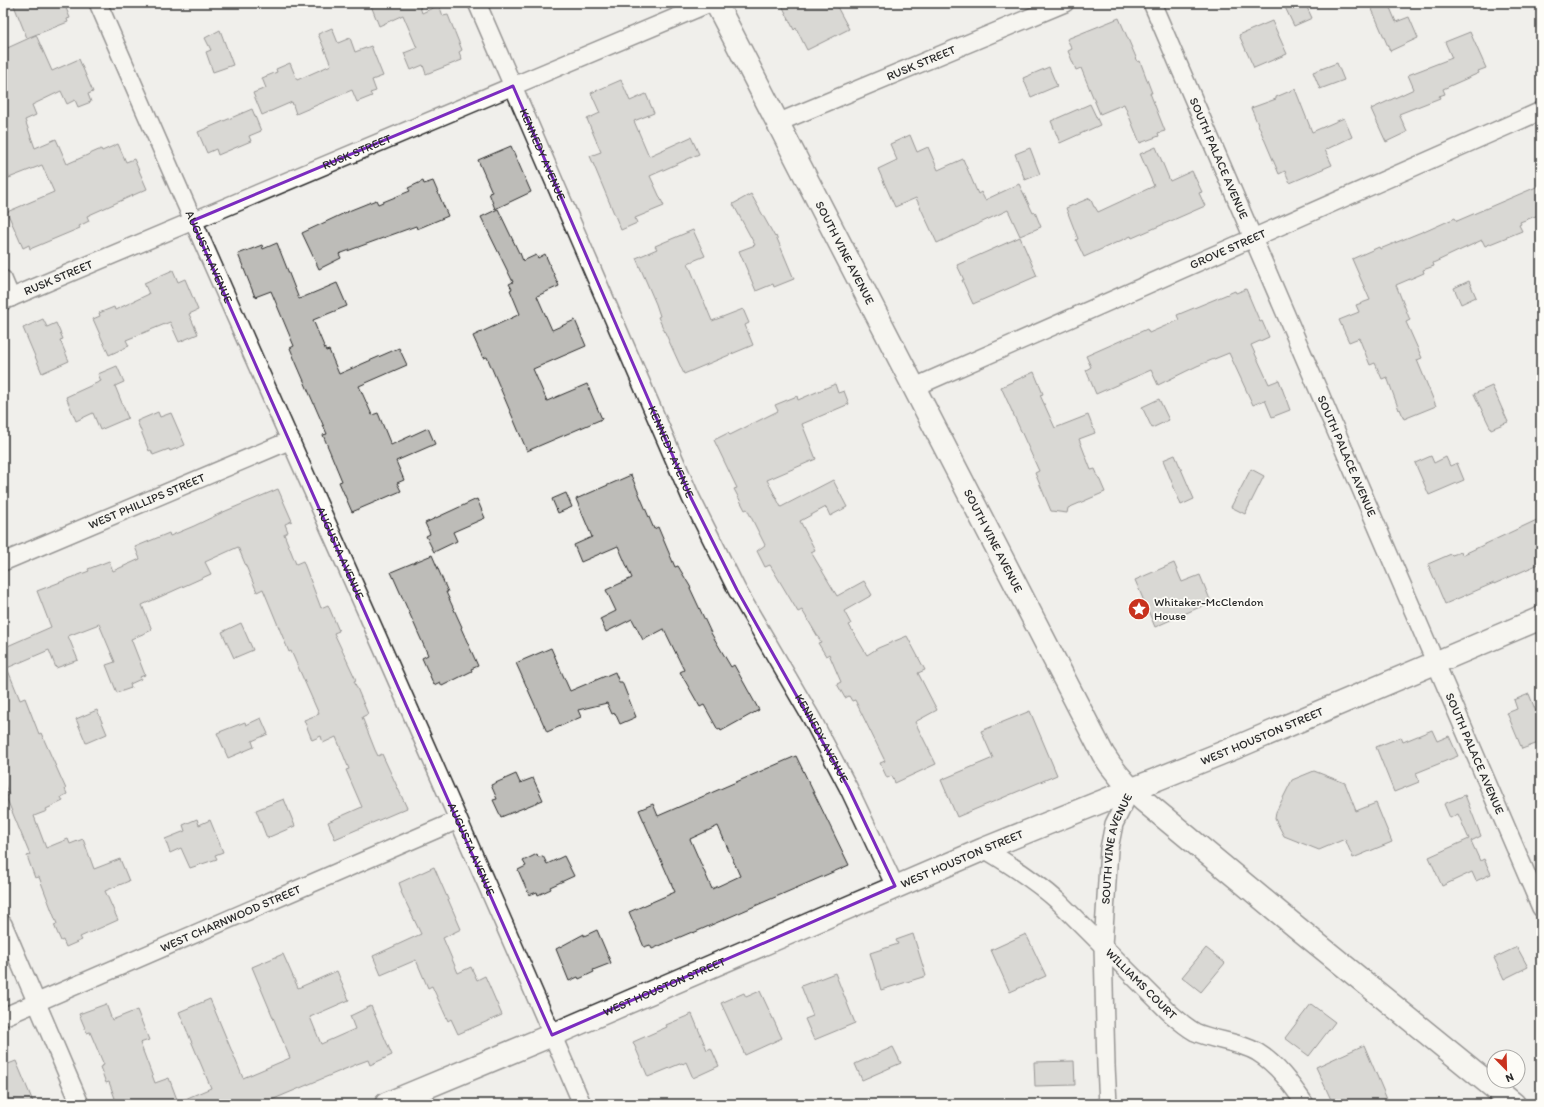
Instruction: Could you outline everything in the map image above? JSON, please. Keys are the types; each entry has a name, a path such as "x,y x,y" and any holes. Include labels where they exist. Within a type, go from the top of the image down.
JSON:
{"main road":[{"name":"SOUTH VINE AVENUE","path":"716,3 1103,754 1120,779 1131,790"},
{"name":"WEST HOUSTON STREET","path":"386,1104 552,1035 895,886 1237,747 1541,618"},
{"path":"1131,790 1514,1104"}],"street":[{"name":"AUGUSTA AVENUE","path":"98,3 192,221 458,820 582,1104"},
{"name":"KENNEDY AVENUE","path":"477,3 691,498 737,590 812,719 848,786 895,886"},
{"name":"RUSK STREET","path":"7,299 710,3"},
{"name":"RUSK STREET","path":"777,123 1065,3"},
{"name":"SOUTH PALACE AVENUE","path":"1152,3 1437,663 1541,908"},
{"name":"GROVE STREET","path":"915,387 1541,111"},
{"path":"3,279 7,299"},
{"name":"WEST PHILLIPS STREET","path":"3,562 290,440"},
{"name":"SOUTH VINE AVENUE","path":"1108,1104 1103,946 1109,849 1111,834 1119,812 1131,790"},
{"name":"WEST CHARNWOOD STREET","path":"3,1017 458,820"},
{"name":"WILLIAMS COURT","path":"984,849 1014,866 1043,887 1183,1024 1196,1032 1243,1046 1257,1052 1278,1068 1305,1104"},
{"path":"3,924 80,1104"}],"highlighted area":[{"path":"513,86 691,498 737,590 848,787 895,886 552,1035 192,221"}],"building":[{"path":"13,3 64,3 70,18 67,19 68,22 27,38"},
{"path":"370,3 428,3 420,7 422,13 439,5 443,16 448,15 462,50 459,52 462,60 426,74 423,65 411,70 404,53 417,48 403,15 379,26"},
{"path":"781,3 835,3 849,29 807,50 796,28 794,30"},
{"path":"1283,3 1305,3 1312,18 1294,26"},
{"path":"1381,3 1388,3 1396,22 1409,17 1418,38 1390,51 1371,7"},
{"path":"1119,18 1138,62 1140,61 1152,93 1150,93 1165,131 1158,133 1159,136 1140,143 1124,104 1100,114 1081,68 1076,70 1068,51 1072,49 1067,39"},
{"path":"1272,21 1287,54 1254,68 1239,35"},
{"path":"332,28 338,43 350,38 355,52 371,46 383,76 372,80 376,91 370,93 372,96 357,102 352,90 296,114 292,102 262,115 253,93 266,88 262,78 277,72 276,69 290,63 297,80 331,65 318,34"},
{"path":"220,30 233,65 213,72 206,52 211,50 205,38"},
{"path":"1470,32 1486,68 1478,71 1479,73 1443,89 1445,94 1439,96 1440,98 1399,114 1407,132 1386,142 1371,109 1414,89 1408,75 1452,58 1445,42"},
{"path":"36,35 52,71 79,59 93,92 88,94 91,102 78,107 75,100 67,104 61,91 32,105 36,115 25,120 35,148 56,139 67,164 101,149 102,151 118,144 126,162 134,159 147,189 87,216 89,221 79,226 80,228 30,249 29,245 23,248 7,212 54,192 42,165 9,178 3,163 3,50"},
{"path":"1337,63 1344,80 1320,89 1313,72"},
{"path":"1049,67 1057,86 1031,97 1023,78"},
{"path":"621,80 630,101 646,94 654,113 634,121 649,156 691,137 699,154 650,176 664,206 635,218 637,223 621,230 590,156 601,152 587,119 600,113 591,93"},
{"path":"1295,89 1312,132 1344,118 1352,137 1325,150 1332,165 1290,183 1285,171 1279,174 1251,108 1276,99 1276,97"},
{"path":"1090,104 1100,125 1060,143 1051,121"},
{"path":"252,109 261,131 249,136 251,141 218,155 216,149 207,153 198,132"},
{"path":"910,135 917,152 928,147 938,170 963,159 978,194 981,192 985,200 1019,184 1033,213 1035,212 1041,227 1020,236 1008,210 937,243 916,198 895,207 878,169 897,160 890,144"},
{"path":"511,146 531,192 495,209 489,193 492,192 478,160"},
{"path":"1156,147 1170,181 1192,171 1202,192 1199,193 1205,206 1084,257 1076,240 1078,239 1066,208 1090,198 1098,212 1154,186 1140,154"},
{"path":"1030,148 1040,174 1025,180 1015,154"},
{"path":"423,181 424,184 433,181 448,216 417,229 416,226 339,254 341,258 319,269 302,233 376,200 378,204 410,191 408,188"},
{"path":"1541,185 1541,214 1520,222 1521,224 1519,225 1522,231 1485,246 1482,240 1433,263 1434,266 1423,270 1424,273 1396,285 1410,320 1406,322 1422,358 1417,360 1436,406 1404,419 1400,409 1399,410 1387,377 1382,379 1375,363 1370,365 1359,338 1349,342 1339,320 1359,312 1356,305 1370,300 1352,259 1379,247 1380,249 1424,232 1455,218 1457,221"},
{"path":"751,194 775,237 776,236 794,279 774,287 773,284 756,291 739,251 755,245 733,204"},
{"path":"498,209 523,261 536,255 538,258 545,254 559,286 537,296 552,330 575,320 586,346 533,369 547,401 587,384 602,419 527,451 487,357 483,358 473,336 520,314 510,290 512,289 509,284 513,282 481,217"},
{"path":"693,230 705,256 688,263 712,321 743,309 749,323 745,325 753,345 684,374 658,317 660,316 656,304 636,258 657,249 655,246"},
{"path":"1020,237 1037,276 973,304 957,265"},
{"path":"277,243 299,299 337,283 347,306 313,320 326,351 329,350 339,374 399,348 407,365 359,386 372,415 378,413 391,445 428,428 435,444 396,461 404,480 397,483 401,491 352,512 339,482 342,481 323,435 327,434 290,348 294,346 271,291 255,297 238,254 262,245 263,249"},
{"path":"173,270 178,282 185,279 198,310 189,314 198,334 179,342 170,322 126,340 129,346 109,355 93,319 100,316 99,313 114,307 115,310 149,294 144,283"},
{"path":"1469,281 1476,297 1461,304 1454,288"},
{"path":"1246,289 1260,322 1262,321 1269,337 1251,345 1269,384 1279,380 1290,410 1272,417 1265,400 1253,405 1229,353 1197,366 1158,385 1151,370 1096,394 1086,370 1091,367 1086,356 1147,329 1149,333 1179,320 1177,315 1235,291 1236,293"},
{"path":"43,319 47,327 56,323 63,339 60,340 69,361 42,373 23,328"},
{"path":"117,366 124,382 115,386 128,418 100,430 93,413 76,421 66,397 101,381 98,374"},
{"path":"1034,372 1043,394 1040,395 1055,428 1088,415 1095,433 1079,439 1091,470 1095,469 1105,492 1068,508 1067,513 1051,511 1035,473 1039,471 1001,387"},
{"path":"835,384 838,393 844,391 849,404 802,424 816,459 767,480 781,507 833,480 847,507 830,516 826,507 800,521 815,550 811,552 837,596 864,581 872,595 844,611 851,624 849,625 867,655 878,648 907,636 925,670 918,673 937,710 915,722 936,764 895,783 892,776 887,778 880,763 885,761 855,700 852,701 849,696 845,698 837,684 841,682 829,654 826,656 818,643 821,642 802,610 798,612 770,565 765,567 757,551 765,545 747,509 745,510 734,489 737,488 714,440 728,433 730,435 778,411 775,405 797,396 798,400"},
{"path":"1492,386 1508,422 1491,429 1474,394"},
{"path":"1159,399 1169,420 1152,428 1142,407"},
{"path":"158,412 160,417 171,413 185,445 170,451 169,449 153,455 151,450 149,451 137,421"},
{"path":"1175,455 1194,499 1181,505 1163,460"},
{"path":"1431,456 1434,463 1446,457 1450,466 1457,463 1464,480 1429,495 1415,463"},
{"path":"1251,469 1264,476 1245,514 1231,507"},
{"path":"631,475 654,529 658,527 675,567 678,566 691,588 711,633 731,667 734,665 759,710 721,731 720,729 718,730 704,705 700,707 680,672 684,670 664,629 643,640 632,619 606,632 600,619 616,611 606,590 632,578 618,546 581,562 574,545 592,537 576,499"},
{"path":"278,489 292,521 285,524 288,532 284,534 296,564 303,561 321,608 328,605 339,631 334,633 356,680 354,681 368,714 362,717 375,750 378,756 382,754 407,808 335,839 328,822 362,807 346,770 349,769 336,737 323,743 321,736 312,740 304,720 319,714 291,651 289,652 263,589 257,592 238,547 205,562 211,574 142,605 152,630 131,639 145,675 140,677 141,679 130,684 131,688 117,693 106,665 115,662 99,624 68,636 78,660 56,668 49,650 7,668 20,700 25,698 39,734 41,733 66,789 67,794 61,797 63,801 46,809 47,811 34,816 46,848 68,839 70,844 83,839 94,869 120,859 129,881 105,891 118,920 80,937 82,940 66,947 63,940 61,941 54,925 57,924 39,877 35,878 27,856 30,855 6,797 9,795 3,780 3,648 51,627 37,591 89,571 88,569 109,561 113,571 140,559 135,547 169,533 170,536"},
{"path":"566,493 572,507 558,513 552,499"},
{"path":"477,499 485,518 453,532 457,541 434,552 426,536 430,534 425,523"},
{"path":"1541,518 1541,563 1445,604 1428,564 1451,554 1461,552 1462,555"},
{"path":"432,555 448,592 446,592 478,666 471,669 472,671 442,686 440,682 434,685 422,658 428,655 391,572"},
{"path":"1174,563 1182,582 1200,575 1211,602 1155,627 1135,580"},
{"path":"241,623 253,650 234,658 222,632"},
{"path":"551,648 570,691 615,672 619,682 622,682 636,717 620,724 615,713 612,714 607,703 578,710 581,717 547,732 516,663"},
{"path":"1529,694 1541,724 1541,742 1522,749 1507,713 1517,709 1514,700"},
{"path":"97,710 107,734 86,743 76,719"},
{"path":"1030,711 1057,775 957,817 941,780 993,758 981,731"},
{"path":"261,718 268,734 252,741 254,747 228,758 217,733 245,722 246,725"},
{"path":"1432,730 1437,741 1449,736 1458,756 1416,773 1419,782 1394,792 1376,747 1401,737 1403,742"},
{"path":"796,756 849,865 693,933 692,932 652,949 650,945 644,947 629,912 675,892 639,810 653,804 658,816","holes":["718,826 740,876 712,889 690,839"]},
{"path":"1314,771 1345,783 1356,811 1376,803 1392,842 1353,858 1345,839 1319,850 1284,836 1275,819 1276,812 1292,780"},
{"path":"516,774 520,783 533,778 543,800 501,817 493,800 497,799 491,785"},
{"path":"1465,795 1481,836 1471,841 1480,861 1484,859 1491,874 1476,881 1472,872 1442,886 1429,857 1469,839 1458,814 1450,818 1444,804"},
{"path":"284,799 295,826 267,838 256,810"},
{"path":"197,819 199,825 210,820 223,852 215,855 217,859 190,868 181,848 170,853 165,839 185,831 183,825"},
{"path":"537,854 538,857 543,856 547,864 564,856 574,876 550,887 551,889 538,895 537,892 529,895 518,870 526,866 523,861"},
{"path":"434,867 461,929 443,938 458,973 471,967 477,980 485,976 502,1015 458,1034 451,1019 448,1021 432,986 428,988 416,960 381,975 373,956 421,934 401,892 399,883"},
{"path":"597,930 611,963 593,970 594,972 579,979 578,977 569,981 556,949 584,934 584,936"},
{"path":"913,934 926,976 881,990 870,953 898,944 896,940"},
{"path":"1026,934 1046,976 1010,992 991,950"},
{"path":"1517,947 1528,967 1504,979 1494,958"},
{"path":"1206,948 1225,963 1201,992 1182,977"},
{"path":"283,954 298,988 337,971 349,1000 310,1017 321,1044 355,1029 350,1016 371,1006 392,1055 370,1065 368,1060 357,1064 262,1104 117,1104 109,1082 106,1083 100,1067 104,1065 90,1032 87,1033 79,1014 106,1004 112,1020 137,1010 149,1040 140,1043 155,1083 169,1078 178,1102 211,1088 179,1012 210,999 243,1078 290,1058 252,967"},
{"path":"835,973 855,1023 814,1040 805,1019 813,1016 801,986"},
{"path":"760,991 782,1038 745,1055 721,1003 744,993 746,997"},
{"path":"1311,1004 1335,1022 1309,1056 1285,1038"},
{"path":"692,1014 707,1050 711,1048 719,1066 693,1078 686,1062 648,1077 633,1042 667,1027 666,1025"},
{"path":"1364,1045 1389,1104 1333,1104 1316,1067"},
{"path":"893,1047 901,1063 862,1080 855,1064"},
{"path":"16,1061 34,1104 3,1104 3,1066"},
{"path":"1074,1061 1075,1085 1035,1086 1034,1062"}],"place":[{"name":"Whitaker-McClendon House","path":"1139,609"}]}
